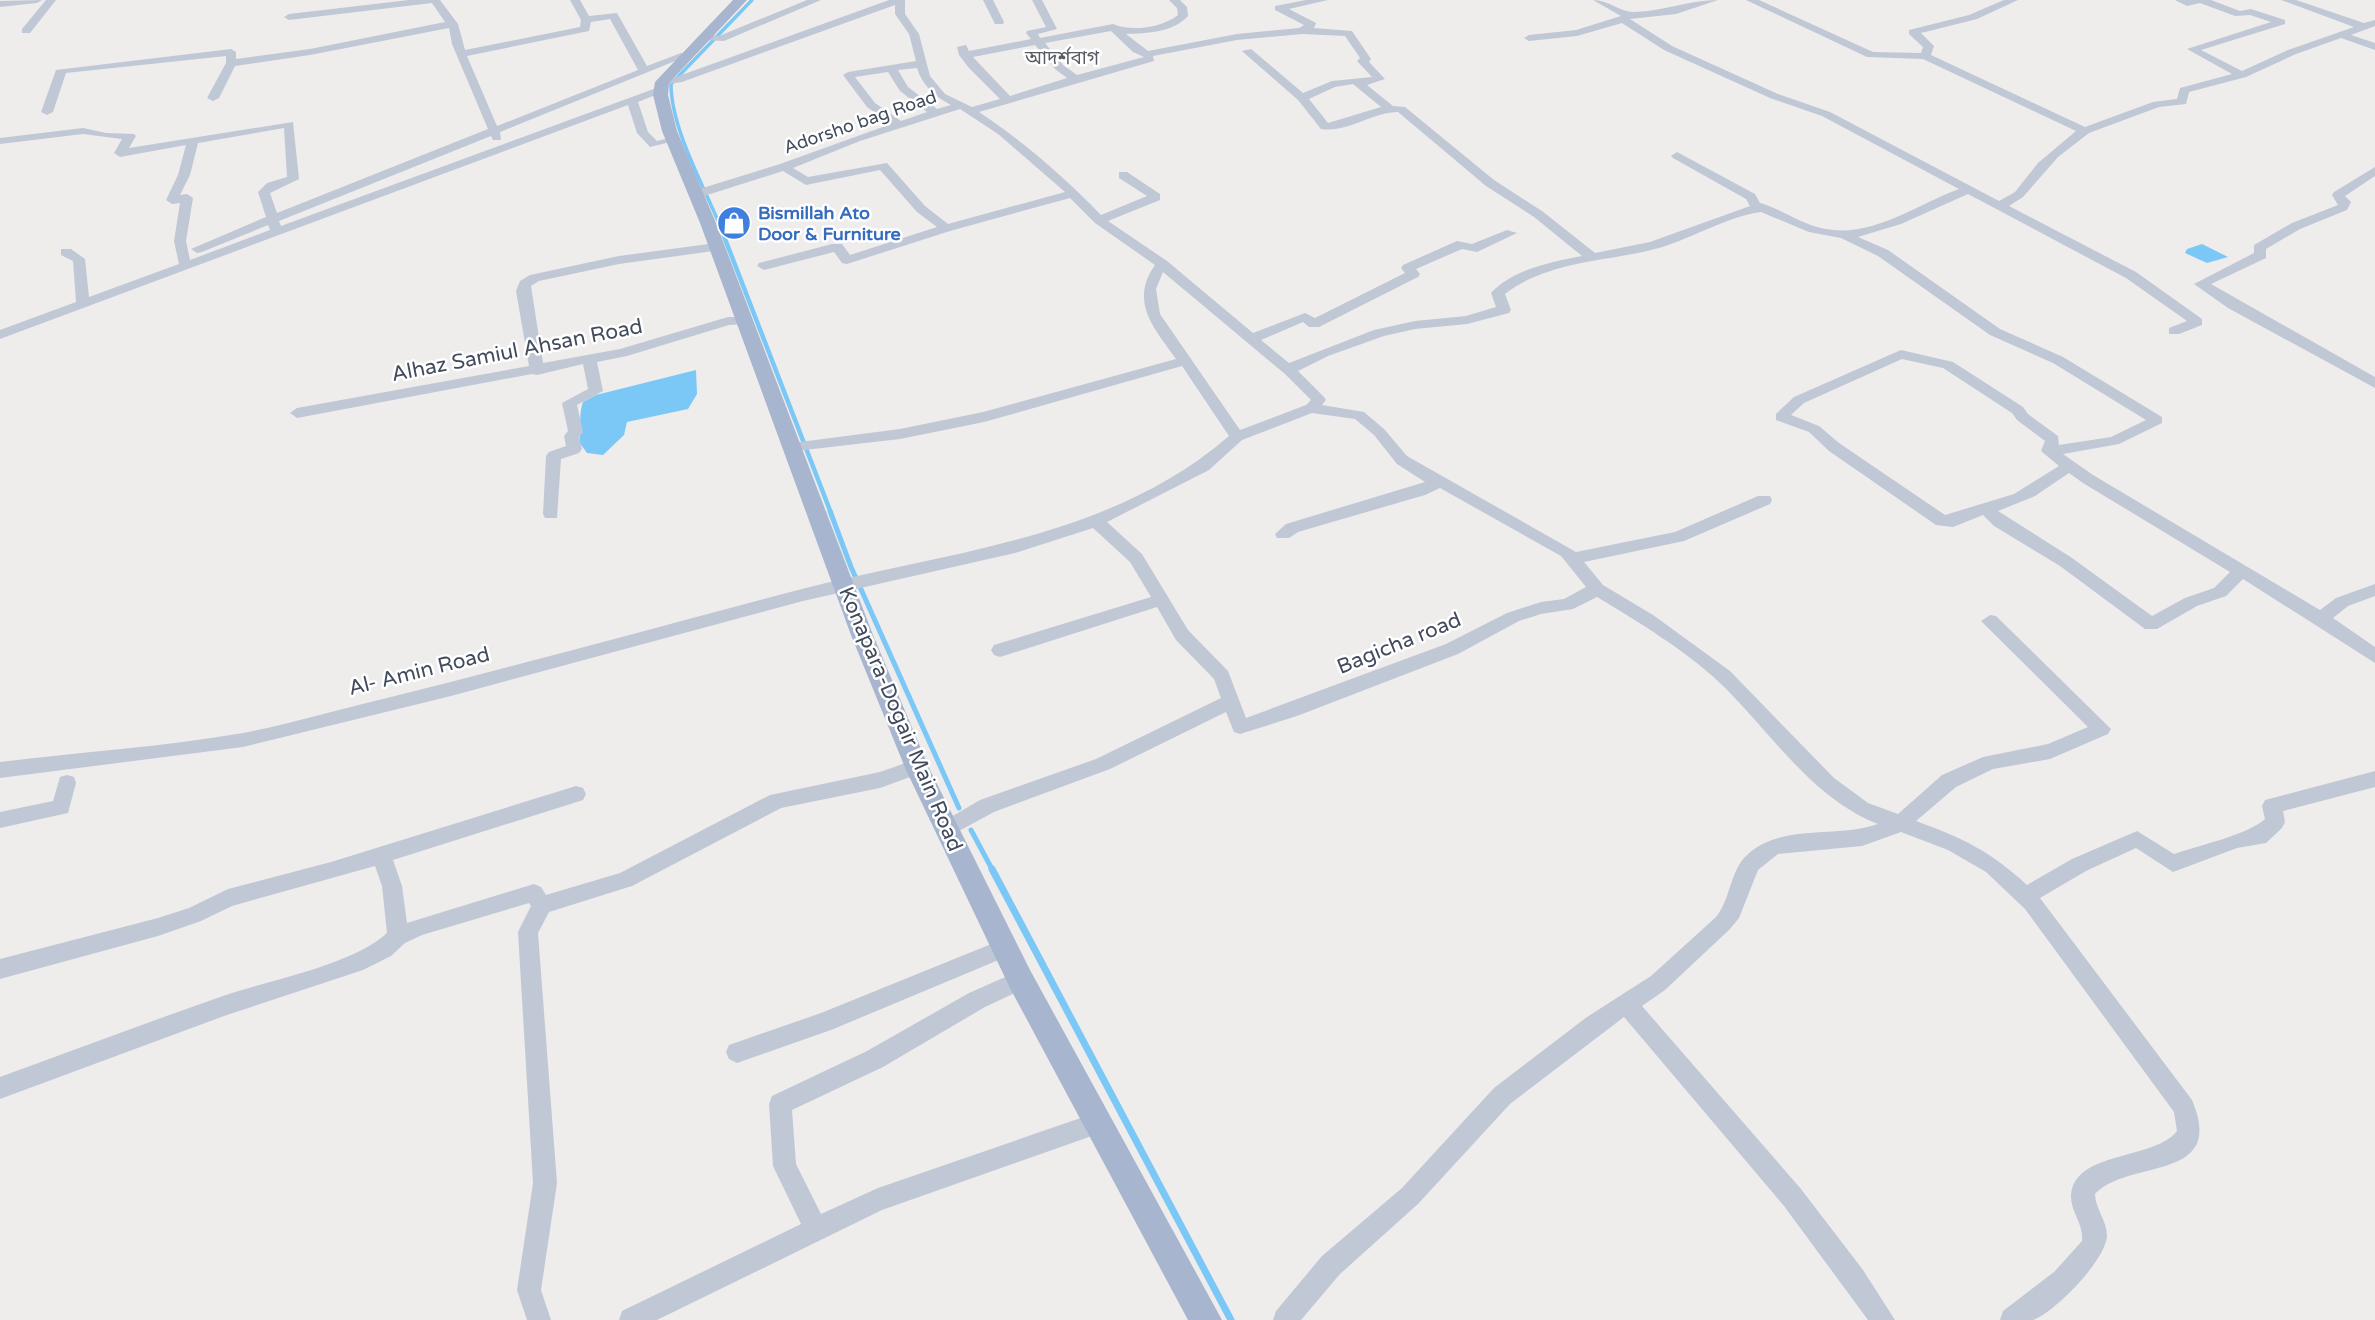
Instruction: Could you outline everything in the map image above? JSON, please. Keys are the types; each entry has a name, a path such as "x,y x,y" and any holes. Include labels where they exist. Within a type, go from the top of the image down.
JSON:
{"main road":[{"path":"667,83 684,55 711,38 740,0"},
{"name":"Konapara-Dogair Main Road","path":"667,83 673,140 704,192 716,247 843,585 917,768 946,830 1098,1123 1206,1320"}],"street":[{"path":"0,4 37,0"},
{"path":"26,31 51,0"},
{"path":"289,17 435,0 453,23 461,54 502,148"},
{"path":"461,54 585,29 586,20 575,0"},
{"path":"711,38 816,0"},
{"path":"183,261 277,233 667,83 899,0 900,14 914,34 920,64 933,89 965,108 1055,175 1070,194 1099,220 1162,264 1290,371 1319,400 1311,408"},
{"path":"988,0 999,22"},
{"path":"1033,37 1052,29 1037,0"},
{"path":"1118,32 1162,27 1178,21 1184,12 1174,0"},
{"path":"1265,0 1312,25 1302,31"},
{"path":"1279,8 1323,0"},
{"path":"1598,0 1668,48 1774,96 1826,114 2131,275 2197,322 2174,331"},
{"path":"1529,38 1577,33 1626,17 1676,11 1713,0"},
{"path":"1751,0 1871,55 1925,56 2085,131"},
{"path":"1925,56 1929,46 1913,32 1973,17 2013,0"},
{"path":"2180,0 2187,3 2200,0 2239,14 2251,12 2281,22 2192,49 2242,75"},
{"path":"2286,0 2370,25"},
{"path":"586,20 613,15 644,70"},
{"path":"231,63 310,52 453,23"},
{"path":"1999,206 2026,190 2038,170 2073,138 2085,131 2157,104 2182,102 2184,90 2242,75 2292,52 2345,36 2370,25"},
{"path":"1009,101 964,55 961,50 965,46 1113,27 1138,50 1147,54"},
{"name":"Adorsho bag Road","path":"704,192 936,114 1009,101 1075,79 1150,59 1147,54 1214,41 1302,31 1348,33 1366,59 1362,61 1380,79 1358,83"},
{"path":"2345,36 2375,47"},
{"path":"1033,37 1064,73 1075,79"},
{"path":"1247,51 1303,99 1325,127 1364,118 1386,109 1401,109 1490,183 1538,214 1594,259"},
{"path":"47,112 60,72 64,70 231,52 231,63 214,98"},
{"path":"0,335 83,303 406,165 684,55"},
{"path":"900,125 871,105 848,75 920,64"},
{"path":"891,68 904,89 936,114"},
{"path":"1303,99 1332,84 1355,80 1388,105 1386,109"},
{"path":"631,99 643,133 654,145 673,140"},
{"path":"0,141 83,131 106,136 130,136 120,153 289,124 293,178 265,188 277,233"},
{"path":"183,261 180,234 187,198 172,200 184,175 192,141"},
{"path":"1677,156 1751,197 1756,209"},
{"path":"406,165 413,181"},
{"path":"784,167 806,181 883,166 921,209 946,228"},
{"path":"2375,171 2338,195 2345,202 2343,207 2296,226 2259,248 2261,255 2201,284 2233,305 2375,383"},
{"path":"1099,220 1156,197 1123,175"},
{"path":"1290,371 1296,365 1379,332 1432,322 1468,320 1493,310 1504,310 1498,293 1505,286 1544,269 1654,245 1756,209 1774,212 1820,232 1875,230 1942,198 1969,190"},
{"path":"764,266 837,247 846,261 946,228 1070,194"},
{"path":"1839,232 1883,253 1995,332 2058,360 2157,420 2114,441 2056,455"},
{"path":"1250,340 1305,317 1314,324 1413,274 1408,268 1447,249 1462,244 1472,249 1511,233"},
{"path":"537,371 523,291 525,284 535,278 619,260 716,247"},
{"path":"66,253 79,259 83,303"},
{"path":"1162,264 1148,282 1146,294 1150,307 1237,437"},
{"name":"Alhaz Samiul Ahsan Road","path":"297,413 537,371 622,353 728,321 743,320"},
{"path":"1900,354 1933,359 1964,375 2018,410 2022,417 2053,439 2056,455 2069,466 2023,497 1985,508 1953,521 1942,521 1834,447 1814,429 1781,417 1798,400 1900,354"},
{"path":"551,514 554,456 574,449 571,436 576,432 569,403 596,391 589,358"},
{"path":"792,448 900,433 984,417 1185,360"},
{"path":"1311,408 1359,415 1402,460 1575,558 1597,589 1647,619 1724,676 1826,784 1861,809 1955,844 1993,866 2025,897 2184,1108 2189,1135 2173,1152 2110,1171 2086,1186 2082,1197 2096,1236 2091,1252 2072,1272 2012,1320"},
{"name":"Al- Amin Road","path":"0,770 243,740 843,585 1015,547 1096,521 1204,466 1237,437 1311,408"},
{"path":"2056,455 2088,479 2321,618 2375,656"},
{"path":"1283,534 1292,528 1419,491 1434,484 1431,477"},
{"path":"1575,558 1678,537 1764,500"},
{"path":"1985,508 2000,522 2066,562 2151,624 2191,602 2220,592 2241,572"},
{"name":"Bagicha road","path":"1096,521 1136,558 1163,599 1182,635 1222,676 1238,724 1245,727 1452,649 1513,617 1541,608 1567,605 1597,589"},
{"path":"2321,618 2342,602 2375,590"},
{"path":"1000,650 1163,599"},
{"path":"1285,1320 1331,1265 1410,1196 1502,1096 1595,1024 1658,984 1723,923 1732,912 1750,865 1774,846 1861,838 1900,824 1949,781 1990,762 2050,751 2102,729 1990,621"},
{"path":"946,830 997,802 1103,764 1230,702"},
{"path":"539,1320 529,1290 545,1183 528,932 542,905 625,880 777,801 880,780 917,768"},
{"path":"2025,897 2079,865 2137,839 2150,844 2164,859 2173,863 2236,840 2259,837 2275,822 2272,806 2375,779"},
{"path":"0,820 61,807 67,783"},
{"path":"0,968 113,941 194,915 228,898 382,855 576,794"},
{"path":"382,855 392,886 398,936"},
{"path":"0,1088 223,1006 356,963 384,949 398,936 467,911 534,893 542,905"},
{"path":"737,1052 823,1023 1006,947"},
{"path":"816,1229 785,1166 780,1104 875,1059 977,1000 1023,979"},
{"path":"1627,1005 1742,1138 1854,1277 1883,1320"},
{"path":"631,1320 878,1200 1098,1123"}],"water":[{"path":"2202,244 2228,257 2207,263 2185,253 2187,249"},
{"path":"696,370 697,394 688,409 627,422 624,435 603,455 587,453 579,442 583,402 596,395"}],"waterway":[{"path":"721,228 682,138 672,101 671,84 752,0"},
{"path":"720,226 831,513"},
{"path":"830,511 851,567 959,808"},
{"path":"971,830 993,871"},
{"path":"992,869 1231,1320"}],"place":[{"name":"Bismillah Ato Door & Furniture","path":"734,223"}],"district":[{"name":"আদর্শবাগ","path":"1062,57"}]}
